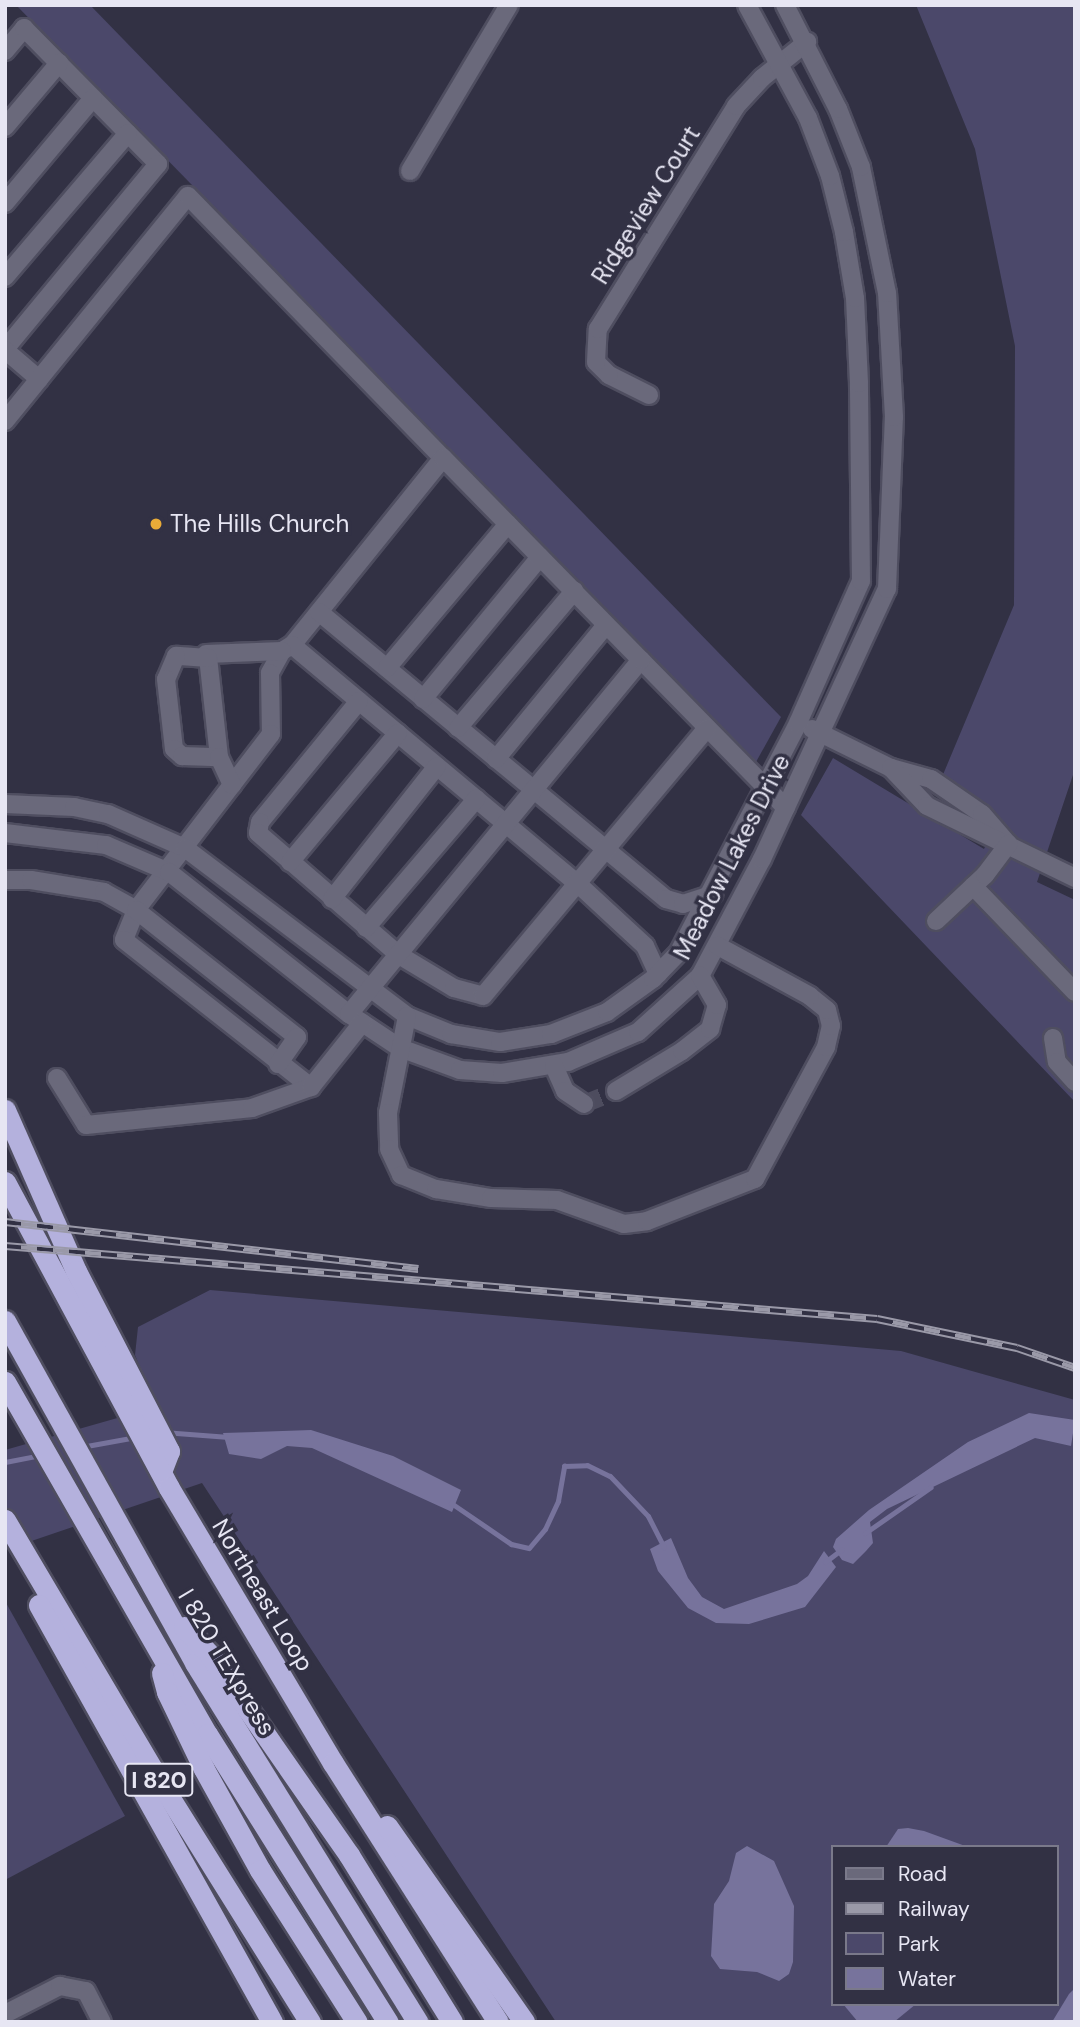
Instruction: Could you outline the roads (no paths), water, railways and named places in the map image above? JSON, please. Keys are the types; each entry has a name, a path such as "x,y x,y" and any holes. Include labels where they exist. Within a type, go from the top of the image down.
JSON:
{"highway":[{"path":"5,1110 129,1395"},
{"name":"Northeast Loop","path":"5,1182 129,1395 165,1480 363,1810 498,2022"},
{"name":"I 820 TEXpress","path":"5,1321 159,1601 418,2022"},
{"path":"5,1382 156,1645 388,2022"},
{"path":"10,1528 9,1552 272,2022"},
{"name":"I 820","path":"10,1528 310,2022"},
{"path":"159,1601 210,1655 267,1736 349,1855 452,2022"},
{"path":"156,1645 167,1692 204,1769 260,1870 357,2022"},
{"path":"363,1810 392,1829 524,2022"}],"street":[{"path":"410,171 509,5"},
{"name":"Meadow Lakes Drive","path":"5,804 75,807 108,814 185,848 407,1016 451,1034 500,1042 551,1034 607,1012 658,974 679,953 713,894 798,723 861,581 862,456 855,298 844,232 830,176 782,62 747,5"},
{"name":"Meadow Lakes Drive","path":"5,833 106,845 169,872 355,1018 400,1048 460,1070 502,1073 554,1066 638,1032 700,976 718,946 786,808 887,589 894,417 887,293 861,167 807,42 785,5"},
{"path":"5,51 24,28 158,164 5,350 39,379"},
{"name":"Ridgeview Court","path":"649,396 609,375 597,362 598,329 736,106 807,42"},
{"path":"5,127 59,63"},
{"path":"5,203 93,98"},
{"path":"5,277 128,133"},
{"path":"6,419 188,195 786,808"},
{"path":"311,1087 124,940 136,910 169,872 271,734 270,673 287,648 443,458"},
{"path":"387,668 508,524"},
{"path":"423,699 540,557"},
{"path":"458,728 574,591"},
{"path":"319,612 666,899 683,904 713,894"},
{"path":"496,759 606,625"},
{"path":"219,757 182,756 174,749 166,672 176,656 287,648 359,701 577,883 645,946 658,974"},
{"path":"206,654 219,757 232,785"},
{"path":"57,1078 86,1125 252,1108 311,1087 371,988 641,660"},
{"path":"359,701 258,826 262,839 398,955 454,988 483,996 707,727"},
{"path":"798,723 891,768 931,779 982,814 1008,844"},
{"path":"290,862 398,733"},
{"path":"332,899 438,766"},
{"path":"891,768 927,806 1075,877"},
{"path":"366,928 476,799"},
{"path":"936,921 973,886 1008,844"},
{"path":"5,880 31,880 104,891 136,910 297,1037 278,1063"},
{"path":"973,886 1075,992"},
{"path":"407,1016 388,1112 389,1149 401,1175 436,1189 491,1198 557,1200 624,1224 647,1221 755,1179 826,1047 831,1026 827,1010 810,996 718,946"},
{"path":"616,1091 682,1051 710,1029 717,1005 700,976"},
{"path":"1053,1038 1057,1062 1075,1082"},
{"path":"554,1066 565,1091 584,1104"},
{"path":"5,2014 60,1986 86,1992 102,2022"}],"water":[{"path":"1029,1413 1075,1420 1071,1446 1035,1438 887,1509 870,1522 873,1543 866,1551 853,1564 842,1560 833,1547 836,1539 869,1510 968,1442"},
{"path":"311,1430 393,1456 461,1490 452,1512 312,1448 287,1446 261,1459 229,1454 223,1433"},
{"path":"671,1538 688,1578 702,1597 724,1609 797,1584 808,1576 824,1551 836,1567 805,1607 749,1624 716,1623 688,1608 658,1571 650,1549"},
{"path":"898,1829 924,1831 962,1845 887,1845"},
{"path":"747,1846 774,1861 794,1906 793,1962 789,1974 779,1981 757,1972 720,1969 711,1956 714,1904 729,1881 736,1853"},
{"path":"1075,1988 1075,2022 1052,2022 1069,1994"},
{"path":"845,2006 914,2006 894,2022 858,2022"}],"waterway":[{"path":"163,1432 229,1437"},
{"path":"81,1447 136,1437"},
{"path":"5,1462 40,1455"},
{"path":"451,1503 511,1544 529,1548 545,1529 558,1501 564,1466 587,1465 610,1476 648,1516 664,1547"},
{"path":"865,1533 931,1487"},
{"path":"825,1562 842,1549"}],"tunnel":[{"path":"584,1104 616,1091"}],"railway":[{"path":"5,1222 418,1269"},
{"path":"5,1246 877,1319 1017,1348 1075,1368"}],"place":[{"name":"The Hills Church","path":"156,524"}]}
